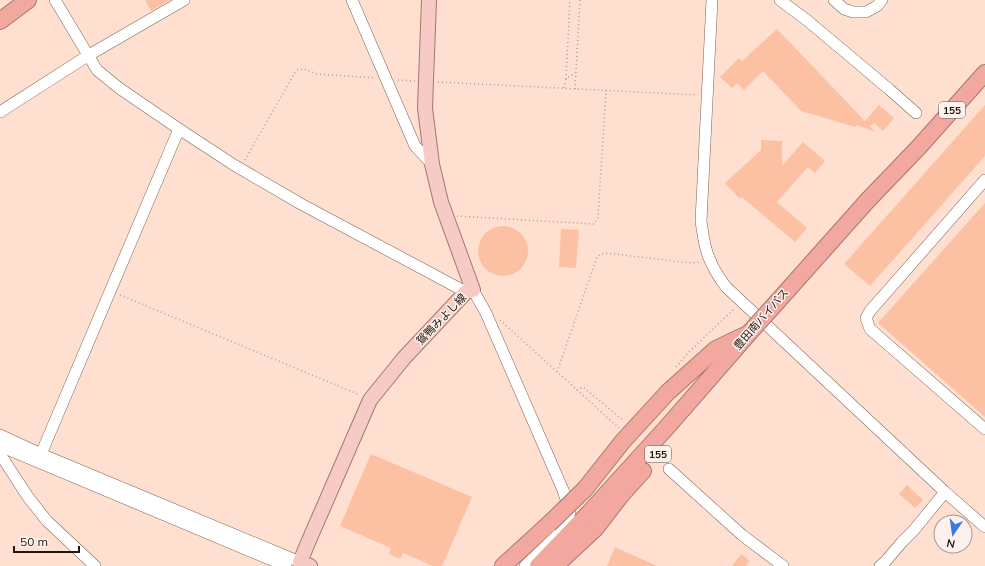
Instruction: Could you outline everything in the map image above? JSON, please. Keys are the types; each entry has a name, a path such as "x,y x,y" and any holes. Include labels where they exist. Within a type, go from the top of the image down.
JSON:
{"highway":[{"path":"0,21 28,0"},
{"name":"豊田南バイパス","path":"530,565 589,513 868,200 918,148 985,73"},
{"name":"155","path":"503,566 585,489 623,441 668,392 716,350 750,332"},
{"name":"155","path":"555,566 595,529 622,494 677,433 732,368 750,332"}],"main road":[{"name":"鴛鴨みよし線","path":"305,564 310,538 370,400 404,358 469,291 439,196 432,164 425,108 429,0"}],"street":[{"path":"55,0 97,70 119,88 234,165 300,204 469,291 486,313 563,490 570,512 565,528 530,565"},
{"path":"0,112 89,55 184,0"},
{"path":"352,0 415,146 432,164"},
{"path":"712,0 701,221 704,242 709,260 726,287 945,492 985,527"},
{"path":"780,0 808,21 890,90 916,114"},
{"path":"834,0 844,9 853,12 866,12 877,6 882,0"},
{"path":"42,454 179,129"},
{"path":"985,180 866,318 870,330 985,429"},
{"path":"0,435 305,564"},
{"path":"0,446 286,566"},
{"path":"0,454 28,497 47,521 95,566"},
{"path":"668,469 742,535 783,566"},
{"path":"880,566 914,530 945,492"}],"path":[{"path":"564,88 566,79 570,0"},
{"path":"575,89 580,0"},
{"path":"240,168 297,70 304,69 317,74 386,79 707,95"},
{"path":"566,79 576,73"},
{"path":"446,216 594,224 598,218 606,90"},
{"path":"557,372 596,257 606,253 692,263 709,260"},
{"path":"111,291 370,400"},
{"path":"675,368 690,351 742,302"},
{"path":"486,313 493,314 623,432"},
{"path":"577,390 583,387 623,421 629,420"}],"building":[{"path":"145,0 170,0 151,11"},
{"path":"777,29 865,121 879,105 894,118 883,131 874,123 870,126 875,132 857,125 855,127 801,111 763,71 744,90 737,83 732,88 720,77 739,58 742,61"},
{"path":"985,105 985,156 870,286 844,264"},
{"path":"761,140 782,141 782,166 803,142 825,161 815,173 808,167 777,202 807,228 795,242 742,197 740,199 725,183 761,150"},
{"path":"985,203 985,417 878,323"},
{"path":"498,226 508,226 521,233 528,246 528,256 521,269 508,276 498,276 489,272 482,265 478,256 478,246 482,237 489,230"},
{"path":"561,229 579,230 576,268 559,267"},
{"path":"371,454 472,497 442,566 433,566 403,553 400,559 389,554 391,548 340,526"},
{"path":"907,485 923,500 915,508 899,494"},
{"path":"615,547 657,566 607,566"},
{"path":"741,554 750,561 746,566 732,566"}]}
